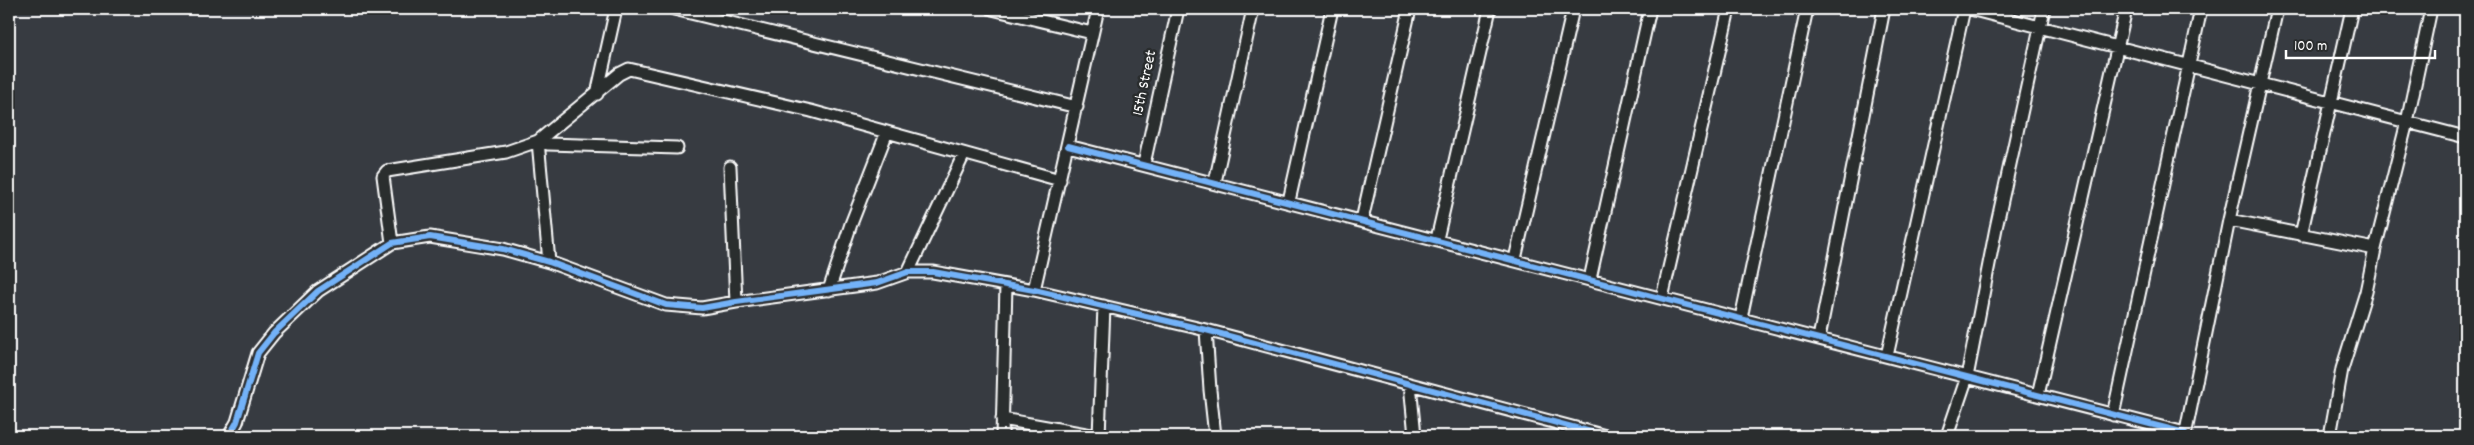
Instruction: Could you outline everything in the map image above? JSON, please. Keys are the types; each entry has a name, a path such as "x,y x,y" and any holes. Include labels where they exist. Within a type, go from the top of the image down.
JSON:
{"street":[{"path":"596,94 616,9"},
{"path":"674,9 1077,107"},
{"path":"992,9 1092,34"},
{"path":"1034,290 1098,9"},
{"name":"15th Street","path":"1144,164 1178,9"},
{"path":"1215,182 1254,9"},
{"path":"1289,201 1332,9"},
{"path":"1362,220 1410,9"},
{"path":"1437,239 1490,9"},
{"path":"1515,260 1573,9"},
{"path":"1590,279 1650,9"},
{"path":"1662,298 1729,9"},
{"path":"1741,318 1807,9"},
{"path":"1819,338 1884,9"},
{"path":"1887,356 1964,9"},
{"path":"1970,9 2118,46 2260,85 2465,136"},
{"path":"1946,436 1967,377 1996,228 2044,9"},
{"path":"2038,395 2126,9"},
{"path":"2113,414 2201,9"},
{"path":"1068,146 1437,239 2113,414 2185,435 2229,220 2277,9"},
{"path":"2301,235 2352,9"},
{"path":"2330,436 2342,369 2366,292 2375,248 2407,122 2430,9"},
{"path":"392,244 383,176 387,171 506,152 538,141 619,74 629,69 811,111 1060,180"},
{"path":"830,290 851,224 887,132"},
{"path":"538,141 548,144 677,148"},
{"path":"538,141 549,262"},
{"path":"908,272 964,154"},
{"path":"730,167 736,302"},
{"path":"2229,220 2375,248"},
{"path":"229,436 237,422 258,353 274,333 318,291 392,244 430,237 503,249 549,262 666,305 702,308 877,284 908,272 933,272 1034,290 1206,330 1606,436"},
{"path":"1002,436 1006,285"},
{"path":"1002,420 1098,436 1104,306"},
{"path":"1206,330 1215,436"},
{"path":"1410,384 1415,436"}],"cycle path":[{"path":"1068,146 2185,433 2185,436"},
{"path":"229,436 237,422 258,353 274,333 318,291 392,243 430,237 503,249 549,262 666,305 702,308 877,283 908,272 933,272 1034,290 1206,330 1606,436"}]}
